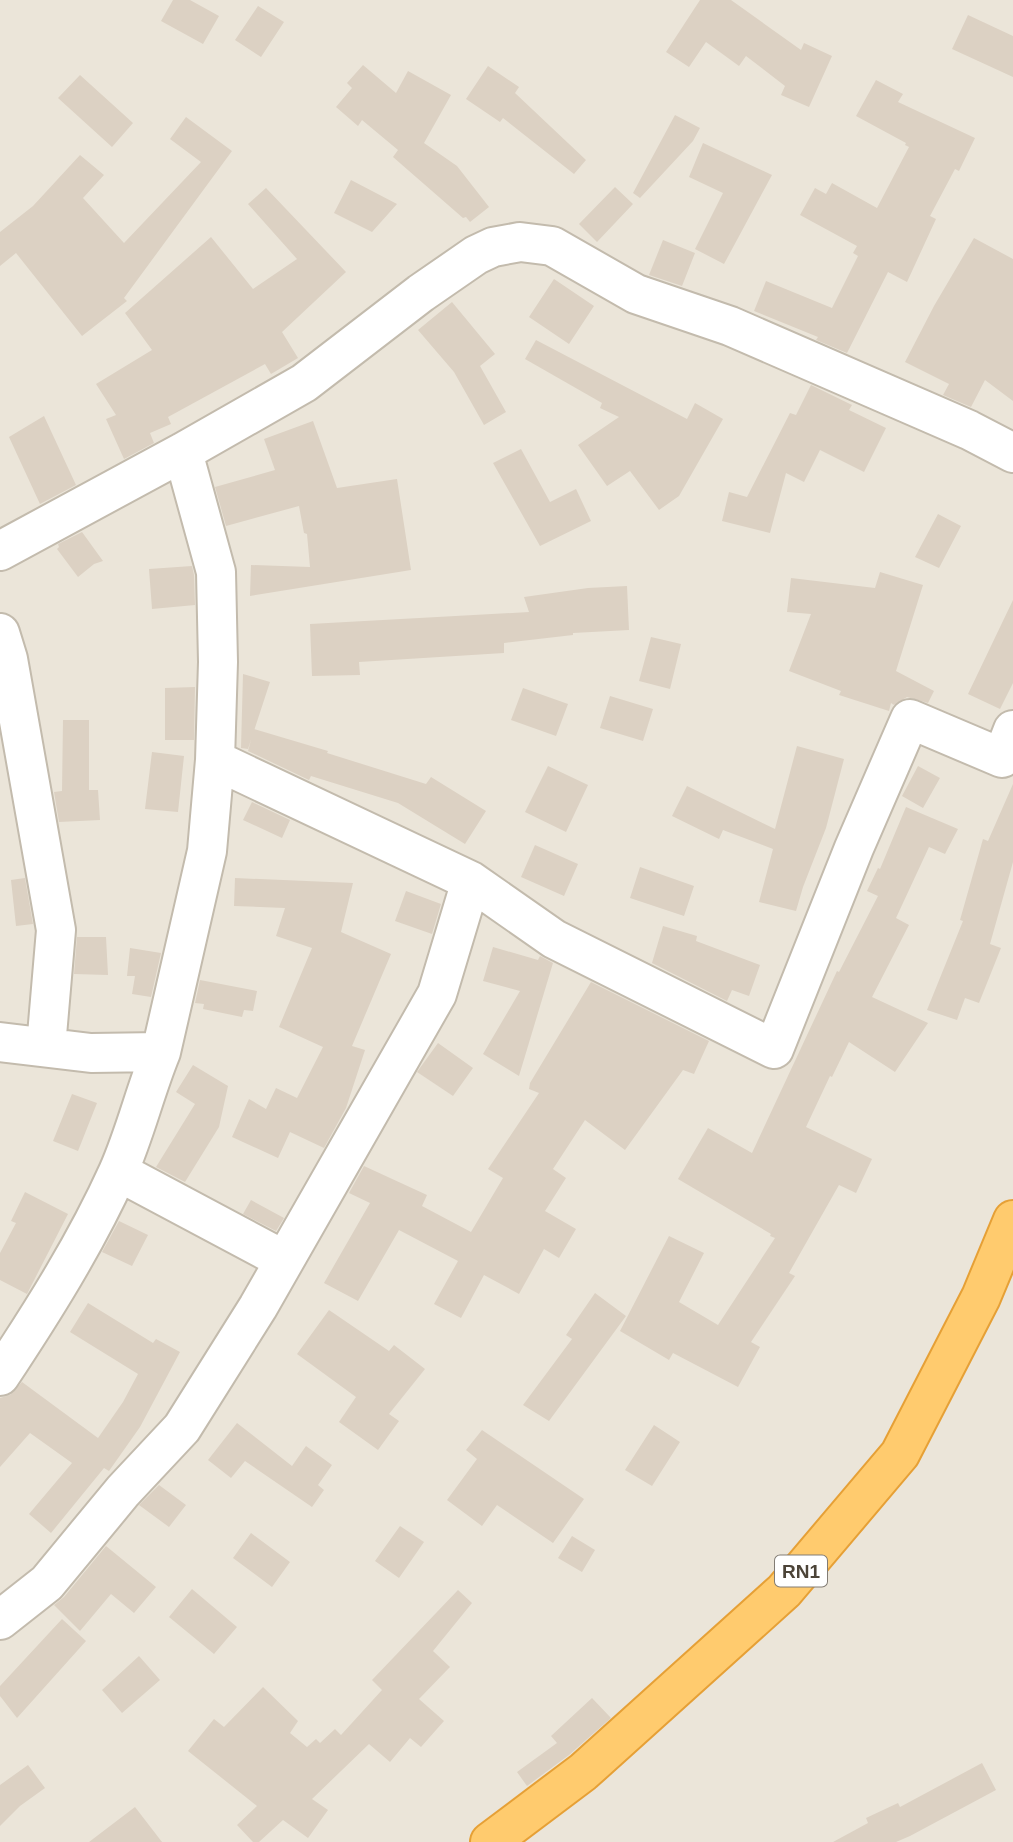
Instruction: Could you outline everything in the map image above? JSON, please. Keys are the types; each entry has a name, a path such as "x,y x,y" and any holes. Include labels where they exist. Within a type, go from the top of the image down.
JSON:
{"highway":[{"name":"RN1","path":"490,1842 583,1772 784,1591 900,1454 981,1297 1013,1220"}],"street":[{"path":"0,551 304,383 421,293 476,255 493,247 520,242 552,246 636,294 730,326 969,430 1013,453"},
{"path":"6,1354 59,1284 118,1171 161,1052 207,851 215,760 218,662 216,572 183,452"},
{"path":"0,633 8,659 55,930 46,1047"},
{"path":"215,760 471,881 554,939 774,1049 854,848 910,719 1002,758 1013,730"},
{"path":"0,1620 47,1583 123,1491 182,1429 258,1307 437,994 471,881"},
{"path":"0,1042 91,1053 161,1052"},
{"path":"118,1171 284,1260"}],"shaded area":[{"path":"0,0 1013,0 1013,1842 0,1842"}],"building":[{"path":"173,0 190,0 219,16 203,44 161,21"},
{"path":"700,0 731,0 801,50 804,43 832,56 809,107 781,95 785,86 746,56 739,66 706,42 689,67 666,52"},
{"path":"258,6 284,22 261,57 235,40"},
{"path":"968,15 1013,36 1013,77 952,49"},
{"path":"363,65 396,93 408,71 451,95 424,143 457,166 489,207 470,222 393,157 398,150 362,120 358,126 336,107 352,88 347,83"},
{"path":"488,66 519,87 515,93 586,160 574,174 503,118 500,122 466,99"},
{"path":"80,75 133,123 112,147 58,98"},
{"path":"876,80 903,94 898,102 975,138 959,171 955,169 930,216 936,219 907,282 888,272 847,353 816,340 818,337 754,311 766,281 832,308 858,256 853,253 857,246 800,215 815,188 826,194 832,183 877,208 909,147 856,116"},
{"path":"675,115 700,128 693,141 640,198 633,193"},
{"path":"186,117 232,151 124,298 127,301 82,336 16,253 0,266 0,232 33,206 80,155 104,175 83,198 124,243 201,162 170,139"},
{"path":"703,143 772,175 724,264 695,249 723,193 689,177"},
{"path":"351,180 397,204 372,232 334,213"},
{"path":"615,187 633,204 597,242 579,224"},
{"path":"266,188 346,272 282,332 298,358 271,374 265,364 168,417 171,424 150,433 154,443 124,459 106,419 116,415 96,384 152,350 125,313 211,237 253,289 297,259 248,204"},
{"path":"974,238 1013,259 1013,401 985,380 971,407 943,395 949,384 905,362"},
{"path":"663,240 695,253 682,286 649,275"},
{"path":"554,279 594,306 569,344 529,317"},
{"path":"452,302 495,354 480,366 506,412 484,425 454,372 418,330"},
{"path":"536,340 687,419 695,403 723,419 679,496 659,510 630,471 607,486 578,445 619,417 600,408 602,403 525,359"},
{"path":"811,385 852,405 849,410 886,428 864,472 820,450 804,482 786,473 770,533 722,521 729,492 747,497 790,413 796,415"},
{"path":"44,416 76,485 40,504 9,437"},
{"path":"313,421 337,488 397,479 411,570 250,596 251,565 310,567 307,534 304,533 299,506 226,526 215,487 275,470 264,439"},
{"path":"521,449 550,502 576,489 591,521 540,546 493,463"},
{"path":"938,514 961,526 939,568 915,557"},
{"path":"82,532 103,561 94,564 78,577 57,549 58,544"},
{"path":"192,566 195,605 152,609 149,569"},
{"path":"880,572 923,585 896,671 934,691 928,703 907,697 894,705 891,703 889,711 839,695 841,691 789,671 811,614 787,612 791,578 875,588"},
{"path":"627,586 629,630 573,633 504,643 504,653 359,662 360,675 312,676 310,624 529,612 524,597 588,588"},
{"path":"1013,600 1013,683 1000,709 968,694"},
{"path":"651,637 681,644 670,689 639,681"},
{"path":"243,674 270,682 248,749 241,748"},
{"path":"195,687 194,740 165,740 165,688"},
{"path":"523,688 568,704 556,736 511,720"},
{"path":"610,696 653,709 643,741 600,728"},
{"path":"63,720 89,720 89,790 98,790 100,820 59,822 54,792 62,791"},
{"path":"254,729 426,784 431,777 486,811 465,844 398,803 311,776 309,780 248,751"},
{"path":"797,746 844,759 826,828 796,911 759,902 773,849 723,830 719,839 672,816 687,786 775,829"},
{"path":"152,752 184,756 178,812 145,809"},
{"path":"548,766 588,785 566,832 525,812"},
{"path":"918,766 940,778 923,808 902,796"},
{"path":"1013,784 1013,862 990,944 1001,948 979,1003 965,998 957,1020 927,1010 963,921 960,920 983,839 988,841"},
{"path":"252,802 290,820 282,838 243,820"},
{"path":"906,807 958,829 945,854 929,847 896,918 909,925 872,997 928,1023 895,1072 849,1042 832,1077 830,1076 806,1127 872,1159 856,1193 839,1185 789,1273 795,1276 751,1342 760,1347 738,1387 673,1353 669,1360 620,1331 669,1236 704,1253 679,1302 718,1325 775,1238 678,1179 708,1128 752,1153 837,971 839,972 878,896 867,891 878,868 880,869"},
{"path":"535,845 578,864 564,896 521,877"},
{"path":"640,867 694,886 684,916 630,898"},
{"path":"25,878 33,924 16,926 11,880"},
{"path":"235,878 353,883 341,932 391,954 352,1046 365,1050 346,1108 324,1148 290,1132 278,1158 232,1137 249,1099 266,1109 276,1088 297,1098 323,1047 279,1027 312,948 276,936 285,908 234,906"},
{"path":"406,891 441,904 432,934 395,921"},
{"path":"663,926 697,936 696,941 760,965 749,996 732,990 727,1001 652,963"},
{"path":"77,937 106,937 108,975 74,974"},
{"path":"493,947 538,960 540,956 553,963 519,1076 483,1054 520,991 483,981"},
{"path":"130,948 161,953 151,997 132,994 135,976 127,976"},
{"path":"200,980 257,991 253,1011 244,1010 242,1017 203,1009 204,1004 195,1003"},
{"path":"591,982 709,1041 694,1074 683,1070 625,1150 585,1120 553,1169 566,1178 545,1211 576,1229 559,1258 544,1249 519,1294 484,1275 461,1318 434,1304 458,1261 399,1230 358,1301 324,1283 370,1203 349,1193 364,1166 427,1195 422,1206 471,1232 503,1178 488,1169 539,1093 529,1089 530,1083"},
{"path":"438,1043 473,1068 453,1096 417,1072"},
{"path":"193,1065 228,1086 219,1127 185,1182 156,1167 195,1104 176,1092"},
{"path":"72,1094 97,1103 78,1151 53,1141"},
{"path":"25,1192 68,1214 27,1294 0,1280 0,1253 16,1223 11,1221"},
{"path":"251,1200 284,1218 276,1231 243,1214"},
{"path":"119,1221 148,1235 132,1266 102,1252"},
{"path":"595,1293 626,1316 549,1421 523,1405 572,1339 566,1335"},
{"path":"88,1303 153,1343 156,1339 180,1352 140,1427 109,1471 104,1468 51,1533 29,1514 72,1463 30,1433 0,1467 0,1398 10,1395 22,1382 98,1438 123,1402 138,1374 70,1332"},
{"path":"329,1310 389,1351 394,1345 425,1369 389,1414 399,1421 378,1450 339,1422 356,1397 297,1354"},
{"path":"237,1423 292,1466 306,1446 332,1465 318,1485 324,1490 312,1507 245,1461 231,1478 208,1460"},
{"path":"654,1425 680,1442 652,1486 625,1470"},
{"path":"482,1430 584,1499 553,1543 497,1505 482,1526 447,1500 477,1459 466,1450"},
{"path":"159,1485 186,1505 169,1527 139,1505"},
{"path":"400,1526 424,1542 399,1578 375,1561"},
{"path":"251,1533 290,1562 272,1587 233,1558"},
{"path":"572,1536 595,1550 582,1572 558,1558"},
{"path":"106,1546 156,1587 134,1613 111,1594 80,1631 54,1605 64,1597"},
{"path":"192,1589 237,1627 214,1654 169,1617"},
{"path":"458,1590 472,1603 433,1651 450,1667 419,1699 444,1721 421,1747 410,1738 390,1762 369,1744 312,1799 328,1810 308,1838 283,1820 259,1842 253,1842 237,1825 257,1806 188,1751 214,1719 224,1727 263,1687 298,1721 290,1733 307,1747 316,1739 320,1743 335,1729 341,1735 382,1690 372,1680"},
{"path":"62,1619 86,1641 17,1718 0,1696 0,1686"},
{"path":"139,1656 160,1680 122,1713 102,1690"},
{"path":"592,1698 611,1718 569,1755 527,1786 517,1772 557,1743 551,1736"},
{"path":"982,1763 996,1790 910,1836 896,1842 833,1842 868,1823 866,1818 898,1803 900,1807"},
{"path":"28,1765 45,1788 20,1806 0,1826 0,1785"},
{"path":"135,1807 162,1842 89,1842"}]}
